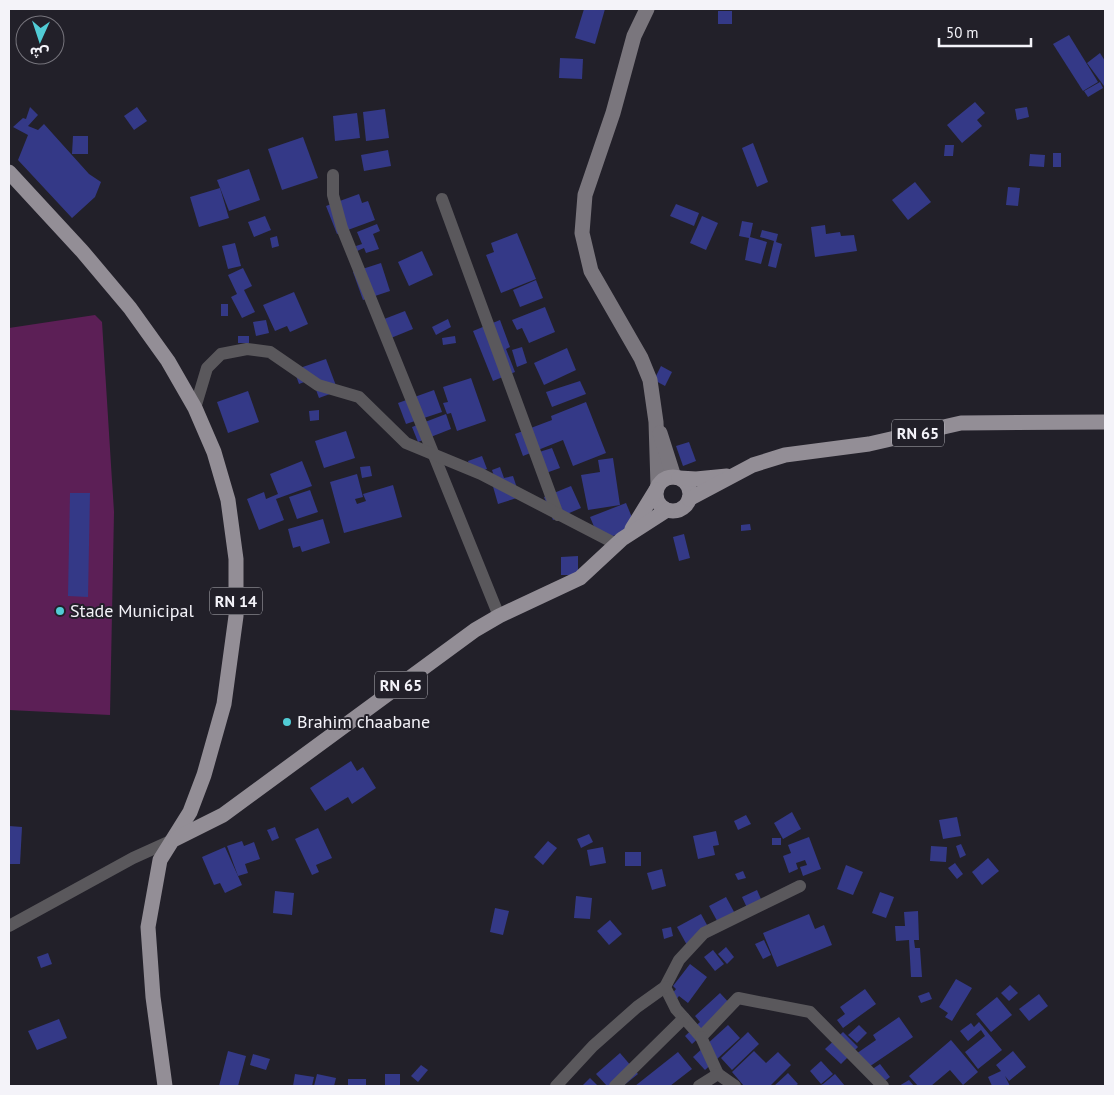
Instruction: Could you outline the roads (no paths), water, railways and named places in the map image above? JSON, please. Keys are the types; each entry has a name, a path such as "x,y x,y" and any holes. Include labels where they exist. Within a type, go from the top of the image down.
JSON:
{"main road":[{"name":"RN 14","path":"9,172 82,251 130,308 168,361 195,408 214,452 228,500 236,559 236,616 224,704 204,775 190,812 175,839 160,860 148,927 153,997 165,1086"},
{"name":"RN 65","path":"175,839 223,815 475,630 499,616 580,578 622,540 667,510 680,509 689,499 773,457 869,444 961,423 1105,422"},
{"name":"RN 65","path":"622,540 665,478 696,479 736,474"},
{"path":"677,477 688,487 689,499"},
{"path":"657,487 658,502 667,510"}],"street":[{"path":"647,9 634,36 613,113 585,195 582,233 591,271 646,368 653,391 656,422 657,487"},
{"path":"333,175 333,194 342,228 499,616"},
{"path":"442,199 558,515"},
{"path":"195,408 207,368 221,354 247,349 270,352 318,385 360,397 406,443 481,474 558,515 622,540"},
{"path":"656,422 677,477"},
{"path":"9,926 133,858 175,839"},
{"path":"556,1086 600,1040 637,1007 665,987 679,960 704,933 800,886"},
{"path":"665,987 676,1009 701,1037 718,1074 735,1086"},
{"path":"701,1037 738,998 810,1012 883,1086"},
{"path":"614,1086 684,1018"},
{"path":"700,1086 718,1074"}],"place":[{"name":"Stade Municipal","path":"60,611"},
{"name":"Brahim chaabane","path":"287,722"}]}
